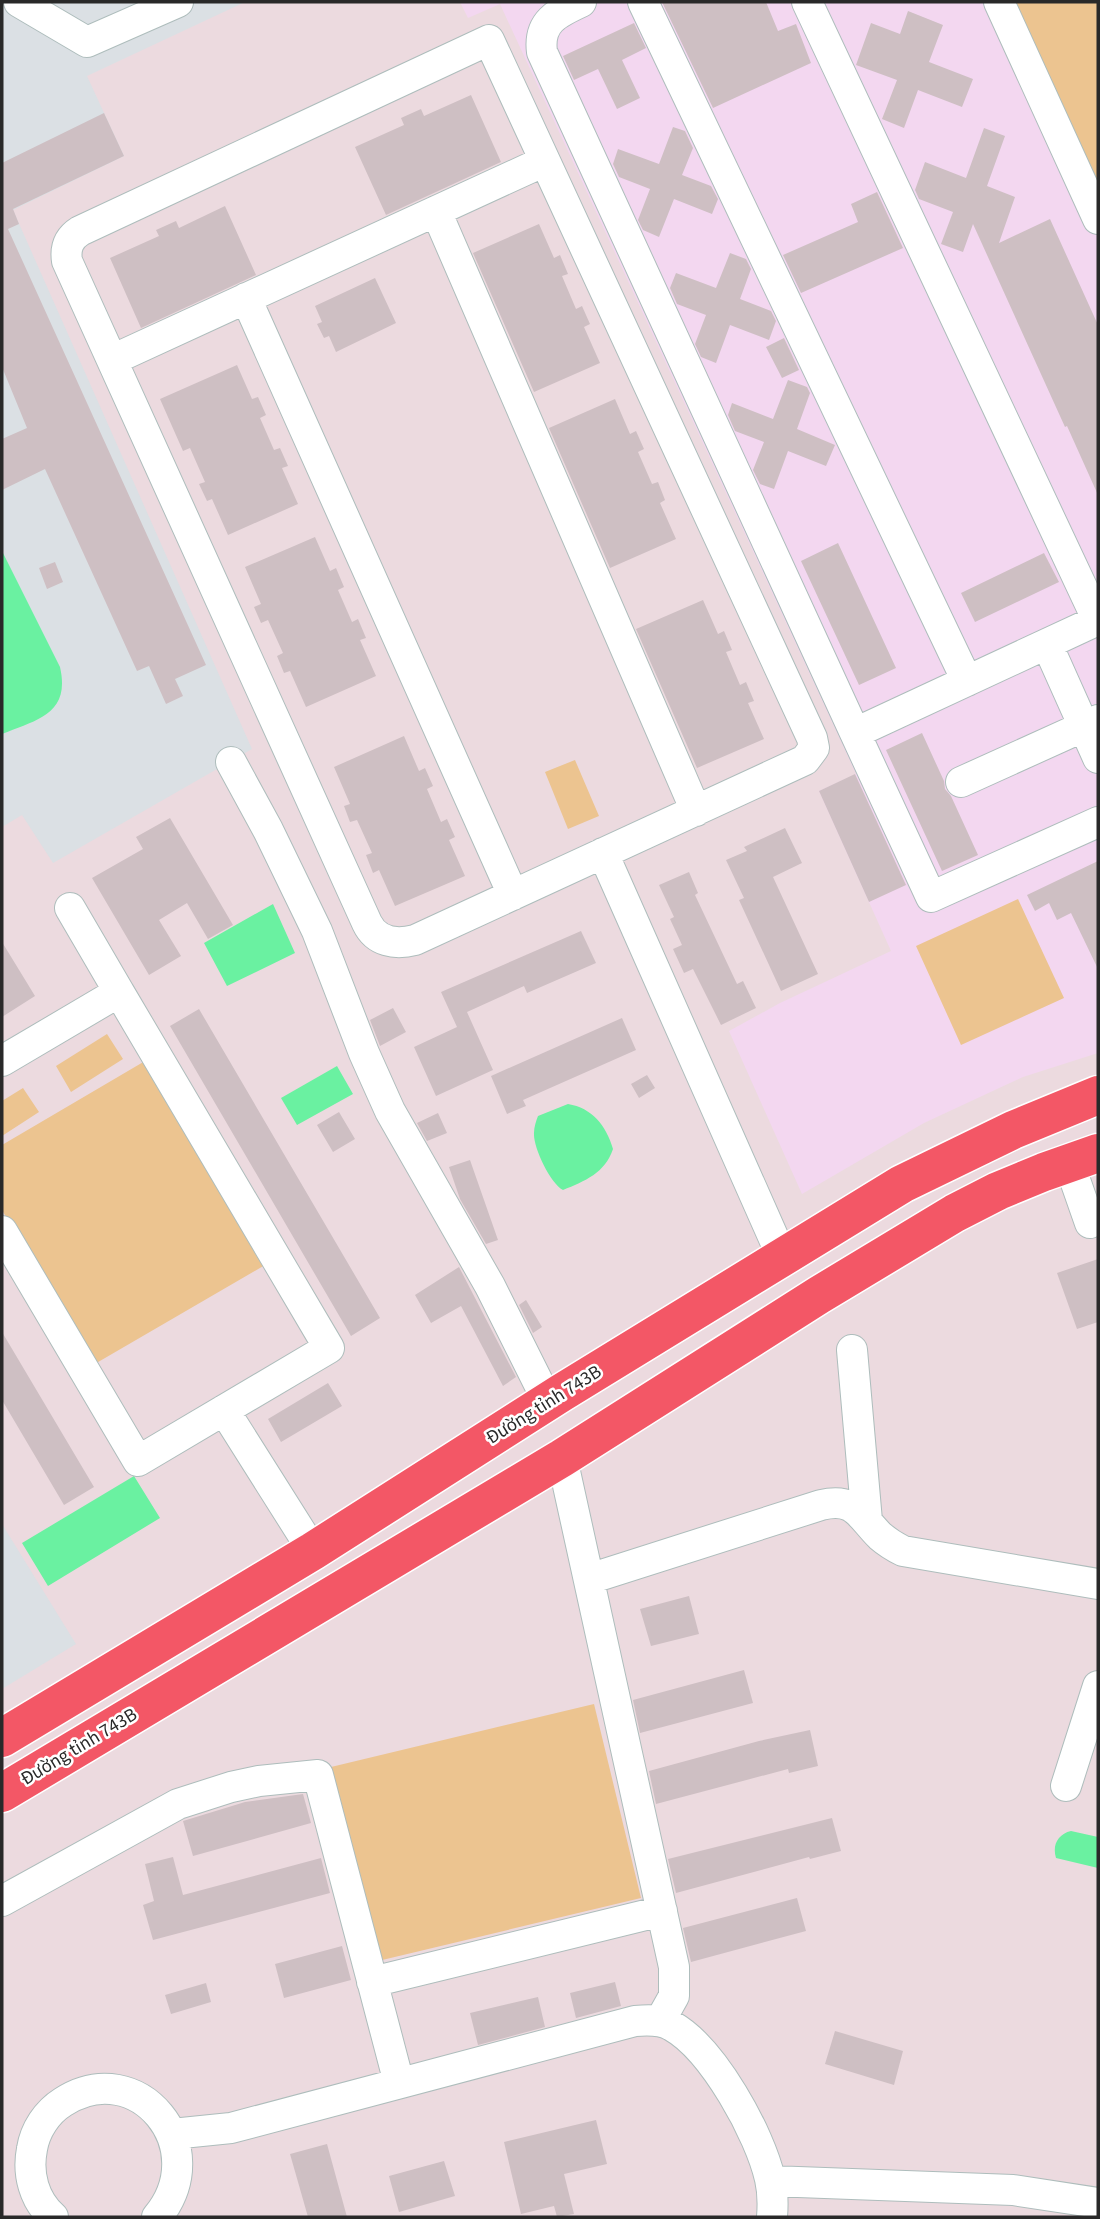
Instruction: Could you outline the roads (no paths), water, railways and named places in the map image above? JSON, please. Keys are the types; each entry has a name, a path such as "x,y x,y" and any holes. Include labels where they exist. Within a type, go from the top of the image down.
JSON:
{"main road":[{"name":"Đường tỉnh 743B","path":"2,1738 320,1546 902,1184 1013,1130 1098,1096"},
{"name":"Đường tỉnh 743B","path":"2,1793 562,1458 819,1295 955,1213 998,1191 1084,1158"},
{"path":"548,1402 562,1458"}],"lane":[{"path":"19,2 87,42 178,2"},
{"path":"580,2 559,12 548,21 542,34 542,52 931,897 1098,822"},
{"path":"643,2 967,681"},
{"path":"807,2 1098,621 855,733"},
{"path":"999,2 1098,219"},
{"path":"489,40 545,161 814,743 813,752 805,760 415,940 396,943 387,941 370,930 67,261 68,246 74,235 489,40"},
{"path":"112,360 545,161"},
{"path":"436,211 696,811"},
{"path":"246,298 513,895"},
{"path":"1047,644 1091,723 1098,758"},
{"path":"961,782 1091,723"},
{"path":"231,762 268,830 317,931 364,1053 390,1111 491,1286 548,1402"},
{"path":"603,853 783,1259"},
{"path":"2,1231 138,1461 329,1348 69,908"},
{"path":"2,1061 119,992"},
{"path":"1084,1158 1090,1223"},
{"path":"852,1350 867,1521"},
{"path":"231,1405 320,1546"},
{"path":"562,1458 676,1978 671,2005 660,2021"},
{"path":"589,1579 831,1503 852,1506 882,1538 903,1551 1098,1584"},
{"path":"1066,1786 1098,1686"},
{"path":"2,1901 178,1804 231,1787 288,1777 318,1775 399,2083"},
{"path":"372,1982 662,1911"},
{"path":"172,2134 231,2128 635,2021 660,2021 670,2024 698,2048 729,2091 754,2135 771,2181 772,2217"},
{"path":"53,2217 40,2201 34,2188 30,2158 38,2129 57,2106 84,2092 99,2090 129,2094 155,2109 172,2134 177,2148 178,2178 170,2199 157,2217"},
{"path":"771,2181 973,2188 1050,2206 1098,2203"}]}
